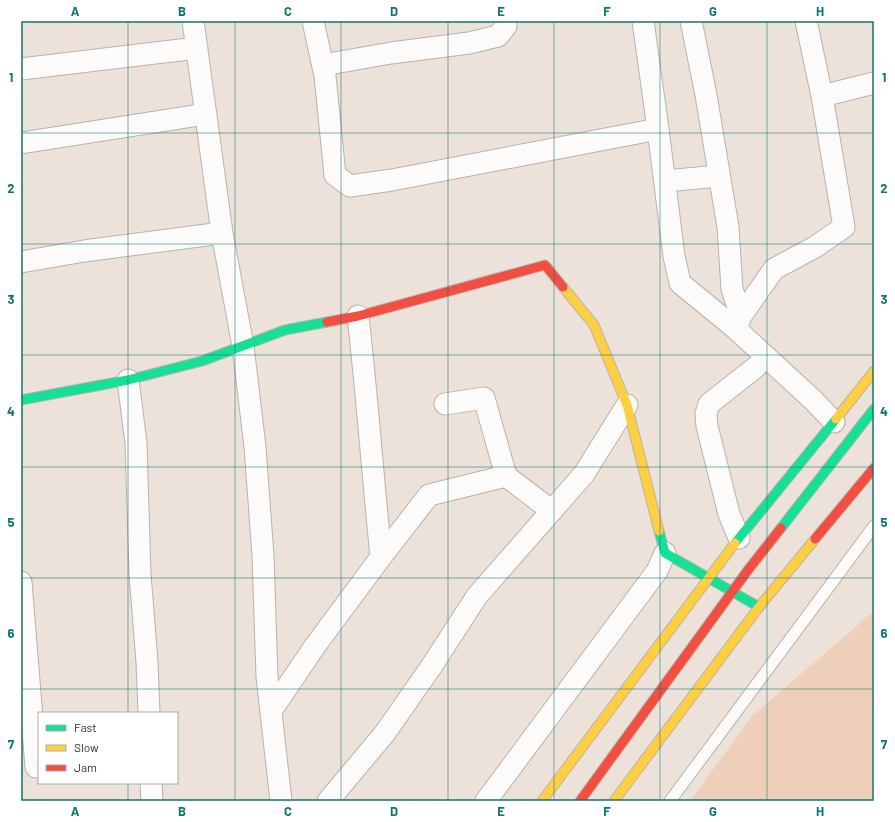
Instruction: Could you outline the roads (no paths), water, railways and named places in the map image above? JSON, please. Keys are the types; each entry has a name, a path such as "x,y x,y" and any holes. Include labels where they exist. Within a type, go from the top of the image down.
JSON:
{"street":[{"path":"193,21 222,233 243,346 256,454 263,556 267,677 281,801"},
{"path":"313,21 323,65 335,175 350,186 392,180 658,129"},
{"path":"323,65 476,42 498,36 506,26 505,21"},
{"path":"643,21 674,256 680,283 739,322 842,431"},
{"path":"691,21 706,95 728,227 732,289 739,322"},
{"path":"739,322 774,269 815,247 844,227 822,96 806,21"},
{"path":"21,69 197,48"},
{"path":"822,96 874,83"},
{"path":"21,143 206,114"},
{"path":"665,181 719,176"},
{"path":"21,262 84,251 222,233"},
{"path":"21,400 128,380 202,361 285,330 358,316 545,265 594,325 627,405 665,553 656,571 486,801"},
{"path":"358,316 381,557"},
{"path":"739,538 729,514 707,426 706,414 709,404 756,368"},
{"path":"580,801 732,591 842,431 874,371"},
{"path":"128,380 136,444 140,574 147,662 149,712"},
{"path":"445,404 484,398 506,476 552,511"},
{"path":"328,801 386,733 477,596 584,474 627,405"},
{"path":"542,801 739,538 842,431 874,409"},
{"path":"614,801 759,607 874,468"},
{"path":"271,711 315,646 429,495 506,476"},
{"path":"665,553 759,607"},
{"path":"21,582 32,767"},
{"path":"151,784 152,801"}],"lane":[{"path":"670,801 874,526"}]}
